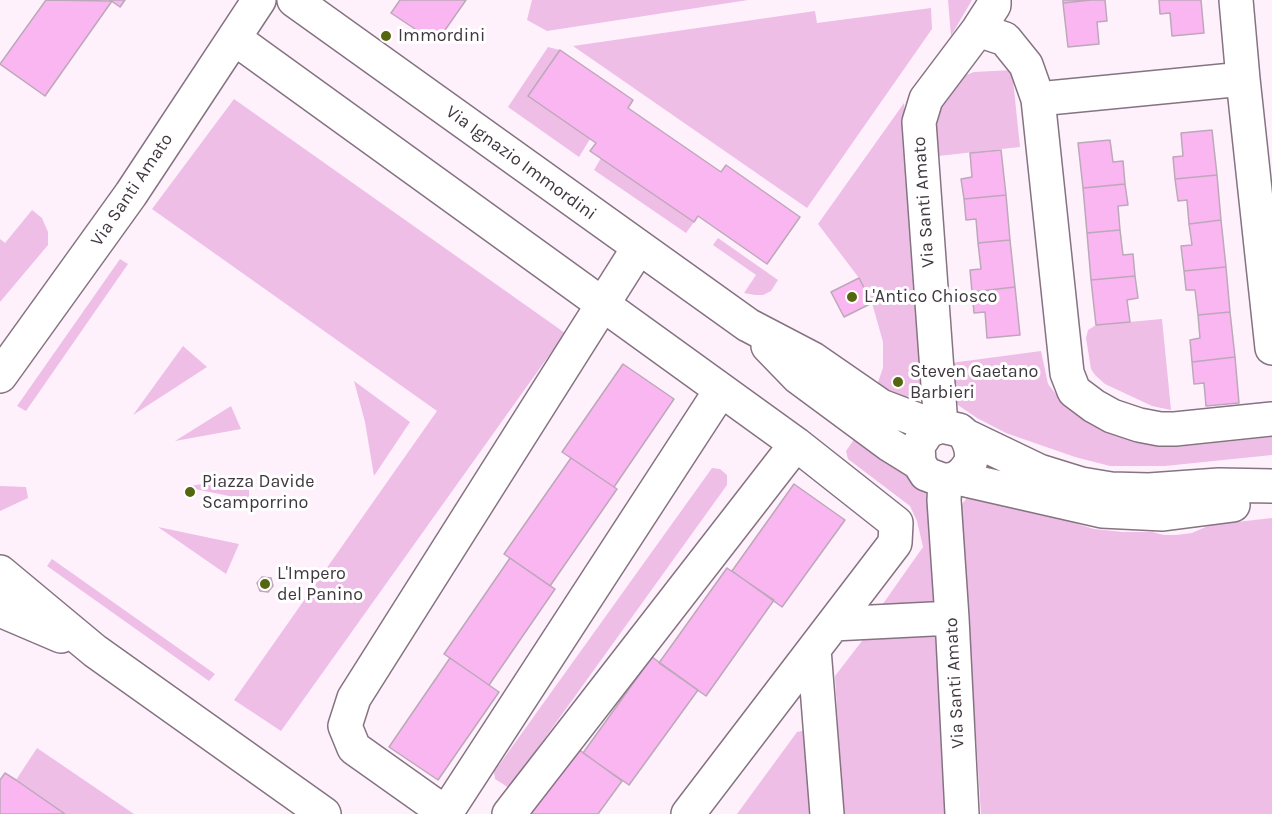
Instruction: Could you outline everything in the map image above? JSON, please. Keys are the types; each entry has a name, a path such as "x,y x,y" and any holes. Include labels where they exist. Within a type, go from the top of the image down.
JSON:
{"street":[{"name":"Via Santi Amato","path":"0,376 131,194 259,0"},
{"name":"Via Ignazio Immordini","path":"294,0 748,325"},
{"name":"Via Santi Amato","path":"948,430 919,122 926,99 978,30 994,5 994,0"},
{"path":"1236,0 1272,348"},
{"path":"978,30 1005,39 1026,65 1038,99 1067,373 1074,391 1112,416 1160,429 1272,418"},
{"path":"234,38 796,444 896,523 895,543 688,814"},
{"path":"1038,99 1243,79"},
{"path":"639,247 354,698 345,726 354,748 446,814 721,390"},
{"path":"0,343 55,301"},
{"path":"748,325 813,359 881,406 948,430 1039,471 1081,484 1111,489 1149,490 1219,485 1272,486"},
{"path":"748,325 798,377 890,445 940,474 1102,511 1125,513 1163,514 1225,506 1272,495"},
{"path":"948,430 970,445 972,454 970,464 940,474 917,455 918,446 928,432 948,430"},
{"path":"509,814 796,444"},
{"name":"Via Santi Amato","path":"940,474 944,500 952,618 962,814"},
{"path":"0,572 95,651 324,814"},
{"path":"0,610 95,651"},
{"path":"824,636 952,618"},
{"path":"824,636 827,814"}],"shaded area":[{"path":"532,0 748,0 547,31 527,20"},
{"path":"948,0 972,0 951,36"},
{"path":"931,8 932,29 807,208 573,46 815,11 817,23"},
{"path":"548,47 560,50 528,96 590,139 579,157 508,107"},
{"path":"1012,70 1020,147 938,156 935,111 961,77 974,72"},
{"path":"234,99 565,333 281,731 234,700 437,411 152,209"},
{"path":"904,103 923,391 907,397 877,385 883,368 883,342 872,303 859,278 818,224"},
{"path":"601,158 694,222 686,233 594,170"},
{"path":"32,210 42,218 48,232 48,245 0,302 0,239 5,243"},
{"path":"718,238 778,280 771,291 763,295 744,293 756,275 713,245"},
{"path":"120,259 128,264 26,411 17,406"},
{"path":"1162,319 1171,410 1152,406 1105,384 1091,369 1086,338 1088,330 1096,325"},
{"path":"183,346 207,367 133,415"},
{"path":"1041,351 1048,384 1063,403 1089,422 1122,438 1139,442 1171,443 1177,447 1272,437 1272,455 1165,466 1110,466 1075,457 1006,433 955,403 951,363"},
{"path":"354,381 410,422 374,476 365,422"},
{"path":"231,406 241,429 175,441"},
{"path":"859,432 926,490 936,603 880,608 923,547 917,521 910,506 848,459 846,451"},
{"path":"712,468 720,469 727,475 727,485 509,788 495,779 494,772"},
{"path":"249,475 249,500 185,487"},
{"path":"0,486 26,487 28,498 0,511"},
{"path":"980,494 1094,529 1123,532 1176,535 1192,533 1210,525 1272,518 1272,814 981,814 961,505 968,497"},
{"path":"158,527 239,544 226,574"},
{"path":"52,559 215,674 209,681 47,566"},
{"path":"935,634 946,814 843,814 835,676 865,637"},
{"path":"806,730 810,814 737,814 797,732"},
{"path":"37,748 134,814 65,814 16,780"}],"building":[{"path":"46,0 112,1 45,96 0,64"},
{"path":"110,0 125,0 120,7"},
{"path":"400,0 466,0 436,43 391,13"},
{"path":"1063,0 1091,0 1063,3"},
{"path":"1105,0 1107,21 1097,22 1099,44 1068,47 1063,3"},
{"path":"1159,0 1201,0 1204,33 1172,36 1170,13 1160,14"},
{"path":"560,50 633,100 628,108 721,172 726,165 800,217 767,264 698,216 694,222 590,151 596,143 528,96"},
{"path":"1212,130 1217,175 1175,179 1173,157 1183,156 1181,133"},
{"path":"1110,140 1113,162 1123,161 1125,184 1083,188 1078,143"},
{"path":"1001,150 1006,195 964,199 961,179 972,177 970,153"},
{"path":"1217,175 1221,220 1189,224 1187,200 1178,201 1175,179"},
{"path":"1125,184 1128,205 1118,206 1120,230 1087,233 1083,188"},
{"path":"1006,195 1010,240 978,243 976,219 966,220 964,199"},
{"path":"1221,220 1226,267 1184,271 1181,246 1192,245 1189,224"},
{"path":"1120,230 1123,255 1133,254 1135,276 1091,280 1087,233"},
{"path":"1010,240 1015,287 972,292 970,270 981,269 978,243"},
{"path":"1226,267 1230,312 1198,315 1195,290 1186,290 1184,271"},
{"path":"1135,276 1138,298 1127,300 1130,322 1096,325 1091,280"},
{"name":"L'Antico Chiosco","path":"859,278 872,303 844,317 831,292"},
{"path":"1015,287 1020,335 987,338 985,312 974,313 972,292"},
{"path":"1230,312 1235,357 1192,362 1190,340 1200,338 1198,315"},
{"path":"1235,357 1239,403 1206,406 1204,383 1194,384 1192,362"},
{"path":"623,364 674,399 614,487 562,452"},
{"path":"571,458 617,489 550,586 504,554"},
{"path":"794,484 845,520 782,607 732,571"},
{"path":"510,558 555,589 489,685 444,654"},
{"path":"727,568 774,600 706,696 659,663"},
{"name":"L'Impero del Panino","path":"262,577 271,578 273,586 268,592 260,591 257,583"},
{"path":"652,657 698,690 629,785 583,753"},
{"path":"450,658 499,692 438,780 389,747"},
{"path":"574,746 622,781 598,814 525,814"},
{"path":"5,773 65,814 0,814 0,780"}],"place":[{"name":"Immordini","path":"386,36"},
{"name":"L'Antico Chiosco","path":"852,297"},
{"name":"Steven Gaetano Barbieri","path":"898,382"},
{"name":"Piazza Davide Scamporrino","path":"190,492"},
{"name":"L'Impero del Panino","path":"265,584"}]}
